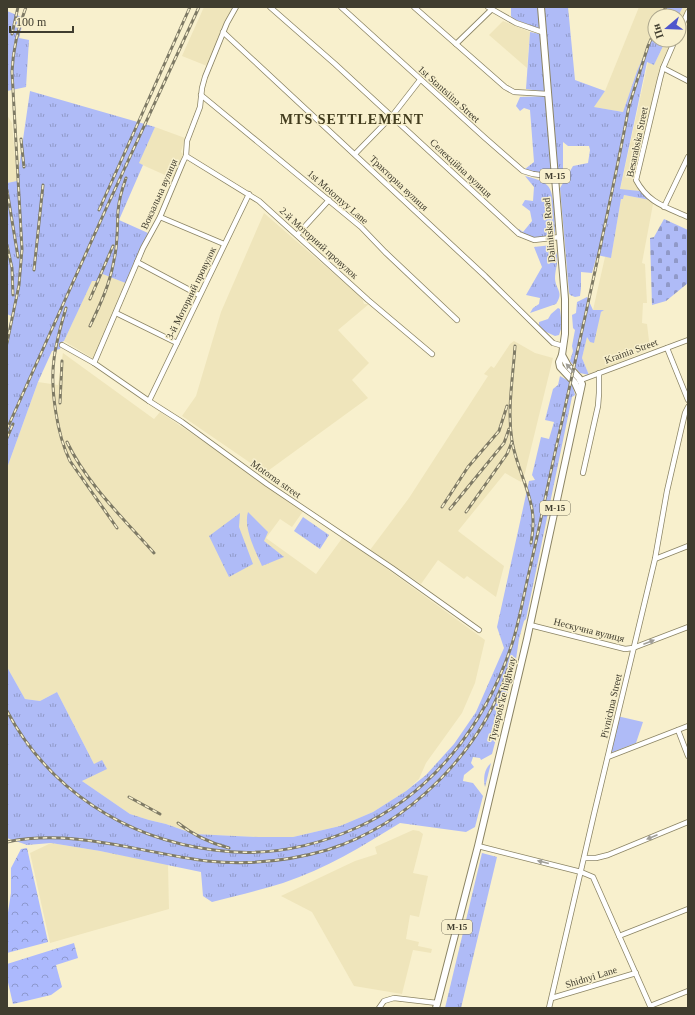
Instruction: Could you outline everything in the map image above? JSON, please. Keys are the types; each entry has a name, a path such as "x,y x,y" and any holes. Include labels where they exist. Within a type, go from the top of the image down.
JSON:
{"main road":[{"name":"Dalinitske Road","path":"541,7 565,299 565,334 562,355 578,381"},
{"name":"Tyraspols'ke highway","path":"437,1005 478,846 530,625 580,392 578,381"}],"street":[{"name":"Вокзальна вулиця","path":"94,363 137,262 160,217 186,156 187,141 200,107 205,77 223,32 236,7"},
{"name":"Селекційна вулиця","path":"270,7 392,116 519,234 540,241 560,238"},
{"name":"1st Stantsiina Street","path":"341,7 420,80 523,171 555,177"},
{"path":"414,7 505,88 514,92 548,94"},
{"path":"456,44 489,8 516,23 542,32"},
{"name":"Тракторна вулиця","path":"223,32 355,154 553,342 563,346"},
{"path":"672,48 663,68 688,82"},
{"name":"Besarabska Street","path":"663,68 636,180 640,187 655,203 664,207"},
{"path":"355,154 392,116 420,80"},
{"name":"1st Motornyy Lane","path":"201,95 361,227 457,320"},
{"name":"2-й Моторний провулок","path":"186,156 249,194 297,235 368,300 432,354"},
{"path":"688,156 664,207 688,217"},
{"name":"3-й Моторний провулок","path":"148,401 249,194"},
{"path":"297,235 329,200"},
{"path":"160,217 224,244"},
{"path":"137,262 199,295"},
{"path":"116,313 177,343"},
{"name":"Krainia Street","path":"578,381 688,340"},
{"name":"Motorna street","path":"62,345 94,363 148,401 182,422 267,484 392,568 479,630"},
{"path":"667,348 688,400"},
{"path":"582,473 598,406 600,393 599,373"},
{"name":"Pivnichna Street","path":"549,1008 655,559 667,491 685,413 688,407"},
{"path":"655,559 688,546"},
{"name":"Нескучна вулиця","path":"530,625 621,648 634,648 688,627"},
{"path":"608,757 688,726"},
{"path":"678,730 688,756"},
{"path":"584,858 596,858 608,855 688,822"},
{"path":"478,846 580,872 593,878 651,1007 688,991"},
{"path":"619,936 688,909"},
{"name":"Shidnyi Lane","path":"552,998 636,973"},
{"path":"379,1008 384,1001 394,998 437,1005"}],"shaded area":[{"path":"204,7 232,7 207,66 182,56"},
{"path":"639,7 667,7 647,8 648,48 637,71 623,112 593,107 605,91"},
{"path":"503,21 530,32 527,68 489,35"},
{"path":"662,48 670,48 660,70 635,180 640,191 620,190 648,62 654,65"},
{"path":"7,115 12,123 17,181 7,183"},
{"path":"155,127 185,138 181,152 184,155 174,179 138,163"},
{"path":"624,195 650,200 653,204 642,263 645,264 647,303 643,303 642,323 647,324 650,349 589,375 582,358 587,337 590,342 594,342 597,325 603,310 593,310 605,257 611,257 621,199 623,199"},
{"path":"264,213 362,298 364,304 369,304 338,330 369,363 352,380 368,398 265,473 182,416 196,396 221,312"},
{"path":"100,273 128,284 94,359 64,341 92,280"},
{"path":"514,341 535,353 553,358 525,473 521,482 505,473 458,531 504,566 496,597 467,576 464,579 438,560 421,584 370,550 409,498 488,376 484,374 491,366 494,368 510,344"},
{"path":"63,353 154,419 160,412 304,510 292,527 280,519 266,538 316,574 343,537 485,640 475,683 462,713 426,763 419,779 406,791 373,812 340,826 293,837 258,837 194,834 130,814 82,781 106,768 94,764 57,692 40,701 25,699 7,667 7,468 38,382 58,385"},
{"path":"413,830 419,831 423,834 413,873 428,876 419,917 410,915 406,939 419,942 418,946 432,949 431,953 413,950 402,994 354,986 312,912 281,896 355,861 377,854 375,847"},
{"path":"51,843 168,864 169,909 50,943 30,853"}],"green space":[{"path":"511,7 539,7 540,29 513,19 511,16"},
{"path":"544,7 568,7 575,80 605,91 594,107 623,112 637,71 647,48 662,48 654,65 647,62 620,189 640,191 650,200 624,195 623,199 621,199 611,258 597,255 592,273 581,272 580,296 575,297 570,295 569,292 560,188 573,166 588,163 590,150 589,146 568,146 563,142 563,170 560,173 557,172"},
{"path":"666,7 683,7 682,8"},
{"path":"7,11 24,18 19,38 29,40 26,87 7,91"},
{"path":"530,32 540,34 546,92 526,89"},
{"path":"30,91 155,127 139,163 143,165 119,220 148,233 128,284 100,273 97,281 92,281 60,349 52,351 38,382 7,468 7,338 11,316 7,314 7,183 17,181"},
{"path":"546,96 553,174 533,173 525,169 534,162 530,110 524,108 520,111 516,106 520,97"},
{"path":"525,176 543,182 550,190 554,210 555,236 536,239 523,234 518,230 519,229 523,232 532,221 530,211 522,205 525,200 533,201 534,187"},
{"path":"664,219 688,230 688,283 666,301 652,305 650,238 654,237"},
{"path":"552,245 557,254 555,279 559,297 556,304 530,313 533,308 539,304 540,298 526,295 542,267 534,247"},
{"path":"587,297 593,310 604,310 601,312 594,343 590,342 587,337 582,358 589,375 580,373 570,361 573,351 572,346 575,330 573,328 572,315 576,313 577,302"},
{"path":"558,308 560,309 562,326 559,335 555,336 544,331 539,325 539,322 548,319"},
{"path":"560,376 572,383 575,395 572,397 526,619 524,621 519,639 515,666 492,754 481,760 480,758 473,757 471,763 474,767 464,775 463,781 473,783 483,796 475,827 466,832 400,823 358,848 314,871 283,883 212,902 203,896 201,872 100,851 51,843 27,845 7,838 7,667 25,699 40,701 57,692 94,764 102,760 107,769 82,781 130,814 194,834 293,837 340,826 373,812 406,791 426,775 454,744 476,712 504,648 497,627 529,481 535,480 532,475 541,437 549,439 554,422 545,420 553,389 558,385"},
{"path":"248,512 268,532 264,541 284,557 262,566 247,525"},
{"path":"240,513 239,527 253,564 229,577 209,536"},
{"path":"303,517 329,535 320,549 294,531"},
{"path":"617,716 643,722 636,743 608,754"},
{"path":"491,763 485,787 485,774"},
{"path":"27,848 48,942 7,953 7,919 11,893 11,868 21,849"},
{"path":"482,853 497,857 461,1008 445,1008"},
{"path":"74,943 78,958 56,965 62,987 51,995 13,1004 7,978 7,964"}],"railway":[{"path":"12,34 18,7"},
{"path":"7,343 19,285 22,249 12,72 16,39 26,7"},
{"path":"99,210 190,7"},
{"path":"7,429 199,7"},
{"path":"7,711 24,739 45,764 68,787 93,806 121,822 150,835 182,844 214,850 232,852 269,851 304,846 322,841 356,828 384,814 409,796 432,776 453,753 472,728 501,673 515,635 596,266 629,106 647,48"},
{"path":"21,139 24,167"},
{"path":"90,326 104,294 112,269 116,248 118,207 126,178"},
{"path":"34,270 43,185"},
{"path":"7,190 18,257"},
{"path":"7,245 12,268 13,295"},
{"path":"90,299 113,246"},
{"path":"66,308 56,346 53,371 54,397 61,438 70,461 117,528"},
{"path":"515,346 510,417 514,450 532,509 533,526 531,543"},
{"path":"60,403 62,361"},
{"path":"442,507 468,467 499,431 507,406"},
{"path":"7,438 13,424"},
{"path":"450,509 504,443 509,429"},
{"path":"67,442 75,457 95,486 118,514 154,553"},
{"path":"466,512 507,454 512,442"},
{"path":"7,842 32,838 82,840 207,861 237,863 298,857 327,850 358,838 387,822 414,803 439,780 461,755 480,728 496,699 508,669"},
{"path":"129,797 160,814"},
{"path":"178,823 202,838 229,848"}],"district":[{"name":"MTS SETTLEMENT","path":"352,119"}]}
